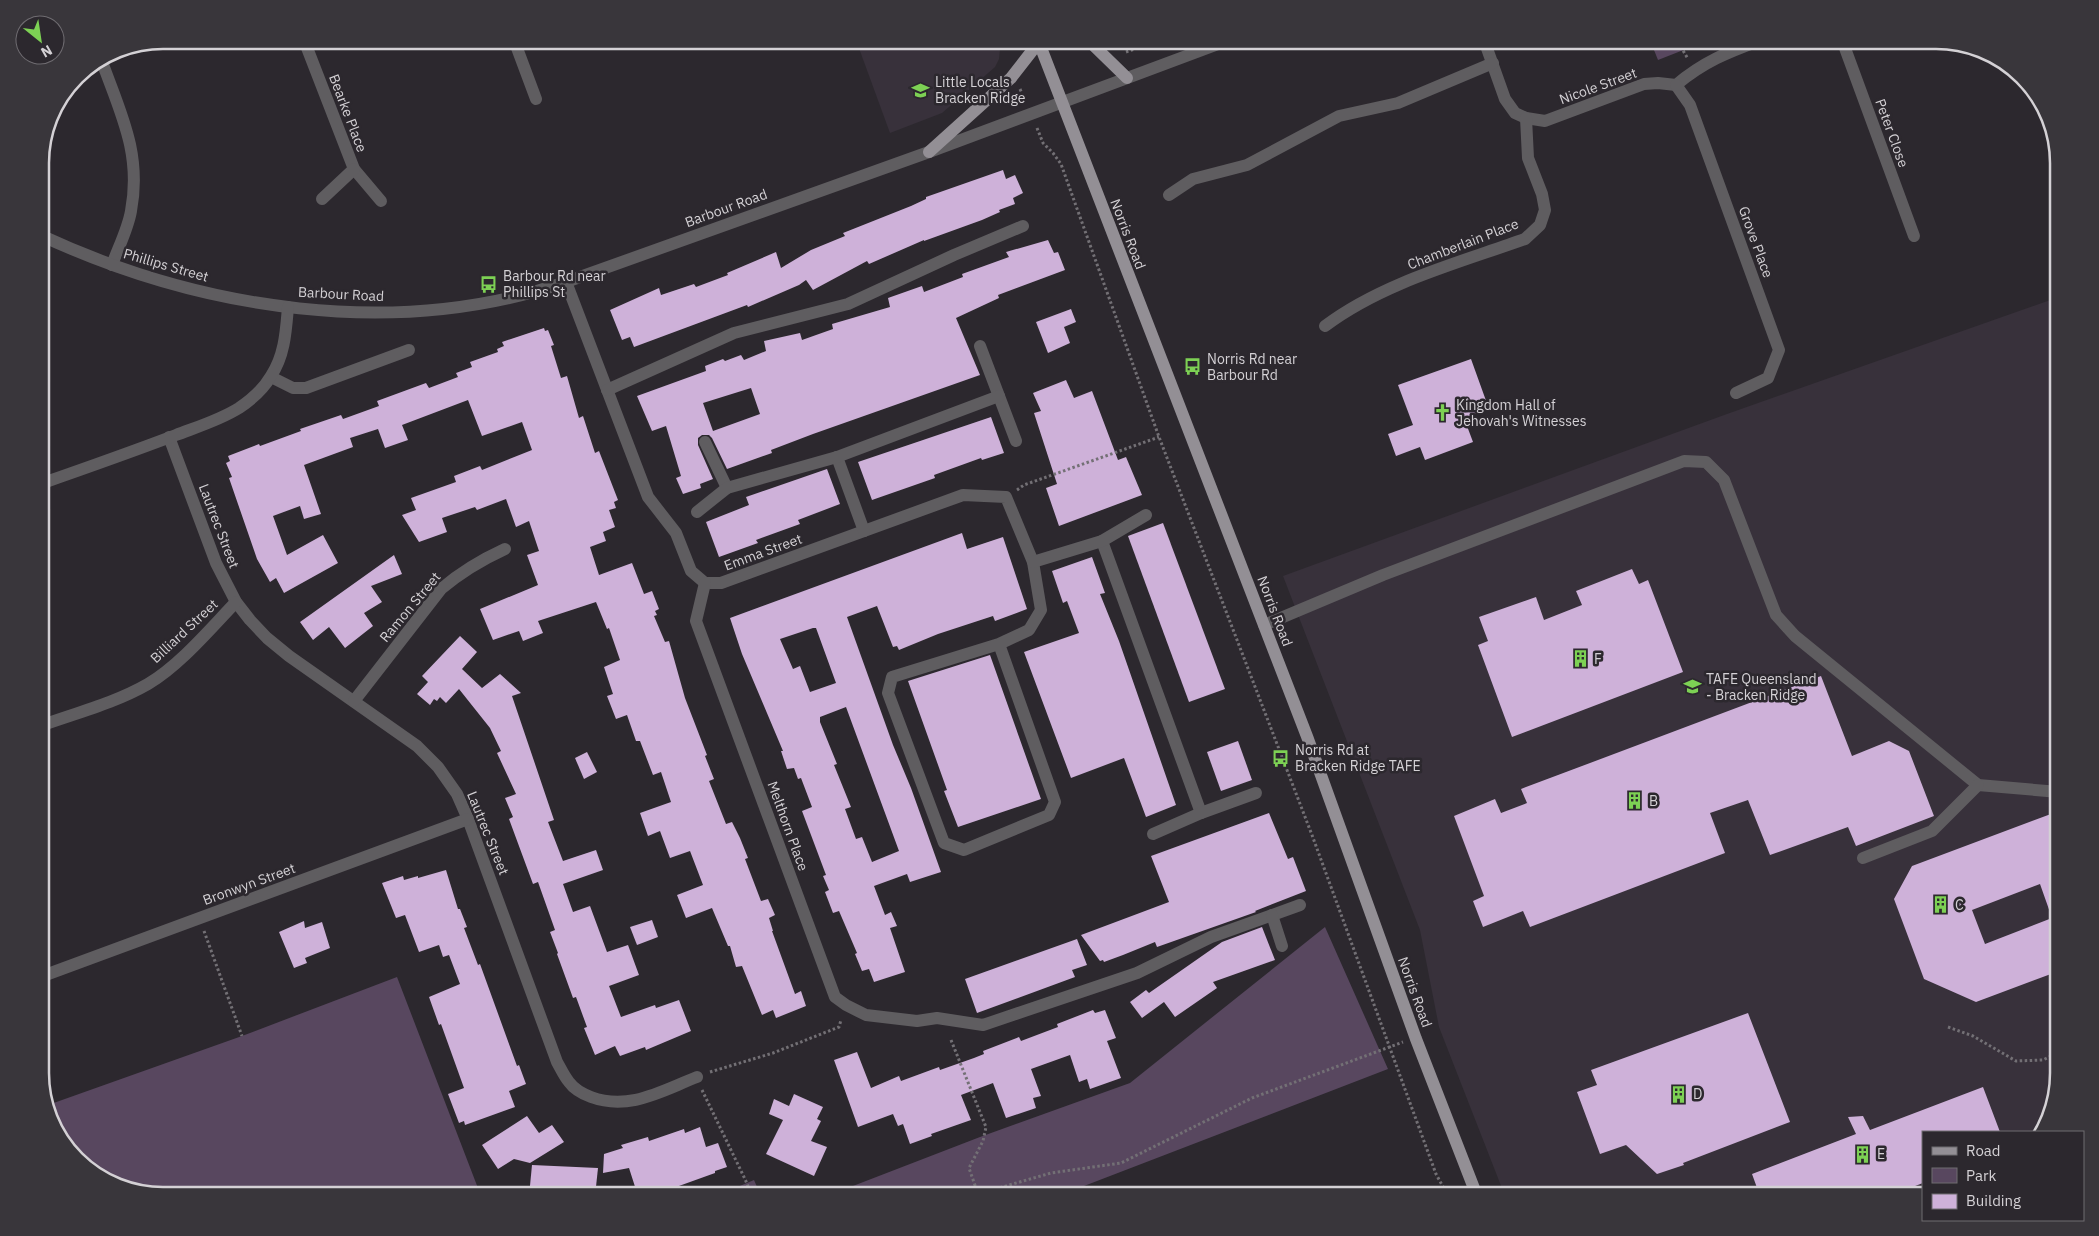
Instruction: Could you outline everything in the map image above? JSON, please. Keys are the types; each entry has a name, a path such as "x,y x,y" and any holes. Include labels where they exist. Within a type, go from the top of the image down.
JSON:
{"main road":[{"path":"929,152 1011,78 1032,49"},
{"name":"Norris Road","path":"1041,49 1264,625 1416,1039 1474,1187"},
{"path":"1097,49 1127,78"}],"street":[{"name":"Bearke Place","path":"307,49 354,170 381,201"},
{"path":"517,49 536,99"},
{"name":"Barbour Road","path":"49,481 221,418 241,407 271,377 277,365 284,342 288,306 356,311 453,307 507,300 566,282 929,152 1205,49"},
{"path":"1488,49 1505,99 1515,113 1526,118"},
{"path":"1676,86 1694,70 1736,49"},
{"name":"Peter Close","path":"1845,49 1914,236"},
{"path":"1169,195 1193,179 1247,166 1339,116 1398,103 1493,63"},
{"path":"103,65 128,132 134,165 134,191 131,213 112,265"},
{"name":"Nicole Street","path":"1526,118 1545,121 1644,84 1658,83 1676,86"},
{"name":"Grove Place","path":"1676,86 1690,105 1779,350 1768,378 1736,393"},
{"name":"Chamberlain Place","path":"1325,326 1343,312 1387,289 1525,239 1540,225 1545,210 1542,194 1528,158 1526,118"},
{"name":"Bearke Place","path":"322,200 354,170"},
{"path":"607,390 734,333 848,304 954,255 1023,226"},
{"name":"Phillips Street","path":"49,239 112,265 159,281 211,294 288,306"},
{"path":"566,282 648,497 676,534 692,571 705,583"},
{"path":"980,346 1016,441"},
{"path":"271,377 293,388 306,388 409,350"},
{"path":"697,512 727,488 837,457 999,396"},
{"name":"Lautrec Street","path":"169,437 216,563 236,602 250,620 266,638 416,746 438,767 457,794 468,819 557,1062 570,1083 583,1094 604,1102 621,1103 639,1100 697,1077"},
{"path":"706,442 727,488"},
{"path":"837,457 864,532"},
{"path":"1264,625 1383,575 1684,461 1706,462 1724,480 1776,615 1795,636 1978,785 2050,791"},
{"name":"Emma Street","path":"705,583 721,583 963,495 1006,497"},
{"path":"999,644 1055,802 1049,815 964,850 944,843 888,693 892,677 999,644 1029,630 1041,610 1034,562 1006,497"},
{"path":"1034,562 1102,541 1146,515"},
{"path":"1102,541 1201,812"},
{"name":"Ramon Street","path":"354,701 441,590 470,566 506,549"},
{"name":"Melthorn Place","path":"705,583 696,621 835,997 846,1005 866,1015 917,1021 937,1018 984,1025 1137,973 1211,937 1300,905"},
{"name":"Billiard Street","path":"49,723 126,695 150,683 169,668 236,602"},
{"path":"1863,858 1932,831 1978,785"},
{"path":"1153,834 1201,812 1256,793"},
{"name":"Bronwyn Street","path":"49,974 468,819"},
{"path":"1272,915 1282,946"}],"path":[{"path":"1126,52 1134,49"},
{"path":"1682,49 1694,70"},
{"path":"1040,135 1043,143 1061,164 1159,437 1226,608 1436,1174 1443,1187"},
{"path":"1006,497 1024,485 1159,437"},
{"path":"200,918 242,1036"},
{"path":"748,1187 697,1077 733,1064 773,1053 839,1027 846,1005"},
{"path":"1948,1027 1973,1036 2016,1061 2043,1060 2050,1056"},
{"path":"1002,1187 1051,1173 1121,1163 1252,1098 1390,1046 1416,1039"},
{"path":"951,1040 986,1127 983,1141 969,1168 976,1187"}],"shaded area":[{"name":"Little Locals Bracken Ridge","path":"859,49 1000,49 999,59 995,67 942,113 890,133"},
{"name":"TAFE Queensland - Bracken Ridge","path":"2050,300 2050,1073 2049,1088 2042,1117 2034,1131 1922,1131 1922,1187 1501,1187 1439,1027 1420,930 1283,576 1727,414"}],"green space":[{"path":"1654,49 1686,49 1658,60"},
{"path":"1325,927 1388,1069 1081,1187 850,1187 980,1137 1130,1083"},
{"path":"397,977 478,1187 148,1186 119,1179 93,1164 72,1143 60,1124 53,1103 242,1036"},
{"path":"754,1180 757,1187 737,1187"}],"building":[{"path":"1003,170 1006,179 1015,175 1023,193 1013,198 1015,204 999,210 1000,212 924,240 869,264 867,261 813,290 806,280 799,285 748,307 747,305 634,347 630,337 622,340 610,310 659,288 661,295 694,284 696,287 728,275 727,273 776,252 781,268 811,250 845,236 843,233 911,206 926,199 926,197"},
{"path":"1048,240 1054,253 1058,252 1065,270 998,295 999,298 956,318 980,375 813,434 771,450 772,453 727,469 712,438 709,435 702,435 698,438 698,445 713,479 700,484 701,488 683,494 676,478 681,476 666,426 652,431 637,396 706,371 705,366 723,359 725,361 741,355 744,360 766,351 764,341 800,333 802,340 833,329 832,324 890,307 888,298 922,286 924,292 963,277 962,274 1009,257 1006,252","holes":["751,388 760,414 713,431 703,403"]},
{"path":"1071,309 1076,322 1064,327 1070,343 1048,353 1036,322"},
{"path":"544,328 545,331 548,330 554,345 551,346 561,378 567,376 579,418 583,416 595,453 599,451 618,500 614,502 616,508 609,510 615,527 603,532 606,541 590,547 599,575 632,563 644,594 652,591 659,609 655,611 657,615 654,616 665,642 669,641 685,698 707,755 705,756 714,779 709,781 726,824 732,822 740,838 748,858 745,859 761,901 768,899 775,915 769,918 772,931 795,994 801,991 806,1006 776,1018 773,1010 762,1015 742,966 736,967 730,946 728,946 712,908 686,918 677,895 703,885 690,851 670,858 660,831 648,836 640,813 671,802 661,772 653,775 640,741 636,741 627,715 616,719 607,696 613,694 604,667 620,660 609,628 607,629 596,602 538,621 543,633 523,641 519,631 493,640 480,609 538,585 527,555 539,551 529,521 516,527 506,499 477,510 475,507 442,518 447,532 419,542 402,515 416,510 411,498 456,482 454,476 480,466 482,470 532,450 522,422 482,436 468,400 402,425 408,440 385,448 378,429 350,438 353,447 304,465 321,514 304,519 300,506 273,516 287,555 323,535 338,563 284,593 276,578 270,582 257,559 229,478 232,477 226,463 230,461 228,456 259,444 260,446 301,431 300,429 341,415 343,419 379,406 377,401 426,383 429,388 458,377 456,373 472,367 470,362 498,352 497,349 504,346 502,342"},
{"name":"Kingdom Hall of Jehovah's Witnesses","path":"1471,359 1489,409 1464,418 1473,442 1425,460 1420,447 1396,456 1388,434 1413,425 1398,385"},
{"path":"1066,380 1074,398 1092,391 1118,460 1126,457 1142,495 1059,526 1046,488 1057,484 1034,413 1041,411 1033,393"},
{"path":"991,417 1004,453 982,460 981,458 934,475 935,478 872,500 858,462"},
{"path":"827,469 840,504 798,520 800,524 756,540 758,543 719,557 706,522 749,505 746,497"},
{"path":"1163,523 1225,689 1189,702 1128,536"},
{"path":"962,533 967,549 1003,537 1027,609 995,621 993,616 938,634 899,650 897,646 893,647 877,606 847,617 941,872 910,882 907,874 874,886 885,915 891,912 897,926 890,928 905,972 874,982 869,969 862,971 855,954 857,953 839,911 833,913 825,892 829,890 823,876 826,875 802,811 812,807 801,778 798,779 794,768 787,769 781,751 783,751 742,654 730,618","holes":["816,628 836,683 810,692 800,666 793,669 780,639","846,707 899,851 872,862 862,837 856,839 845,809 851,807 834,765 837,764 820,722 820,717"]},
{"path":"394,555 402,574 371,586 382,602 364,613 373,626 345,648 329,627 313,640 300,622"},
{"path":"1092,557 1105,593 1100,594 1119,641 1176,805 1146,817 1124,758 1071,778 1024,652 1079,633 1067,601 1063,603 1052,571"},
{"name":"F","path":"1632,569 1639,584 1648,580 1683,672 1512,737 1478,645 1488,641 1479,617 1536,597 1544,620 1582,605 1576,591"},
{"path":"460,636 477,652 462,669 482,688 500,674 521,693 512,696 554,820 548,822 563,861 596,850 603,870 563,884 573,912 590,906 607,952 628,945 639,975 609,986 621,1017 655,1005 656,1008 679,1000 691,1031 646,1050 645,1047 620,1056 615,1046 595,1055 584,1028 587,1027 576,997 573,998 557,954 550,932 555,930 538,882 533,884 509,819 513,817 505,798 516,794 497,753 501,751 490,728 459,689 446,703 440,697 437,701 434,699 430,705 417,694 428,682 422,676"},
{"path":"990,655 1041,799 958,827 944,791 947,790 908,681"},
{"name":"B","path":"1821,676 1852,756 1889,741 1909,751 1934,816 1856,846 1848,827 1770,855 1748,800 1710,813 1725,853 1530,927 1523,911 1483,927 1473,901 1484,896 1454,816 1495,799 1501,813 1527,803 1521,789"},
{"path":"1238,741 1252,780 1221,791 1207,752"},
{"path":"587,752 597,772 584,779 575,758"},
{"path":"1269,813 1288,859 1293,857 1306,891 1256,912 1157,947 1155,942 1104,962 1103,960 1100,961 1081,935 1169,902 1151,856"},
{"name":"C","path":"2050,814 2050,912 2040,884 1972,910 1985,944 2050,919 2050,974 1976,1002 1924,979 1894,899 1912,866"},
{"path":"446,870 458,909 460,909 467,927 464,928 478,965 480,964 517,1066 519,1065 526,1084 509,1091 515,1107 465,1125 464,1121 459,1123 448,1094 464,1088 441,1024 439,1025 429,997 460,984 449,955 443,957 439,945 419,952 405,915 396,918 382,883 403,876 404,880"},
{"path":"652,920 658,937 637,945 630,927"},
{"path":"304,921 305,928 322,922 330,948 305,958 307,963 294,968 279,932"},
{"path":"1262,927 1275,960 1213,982 1217,988 1175,1017 1164,1002 1142,1018 1130,1002 1146,990 1149,993 1222,942"},
{"path":"1077,939 1087,965 1072,970 1075,977 977,1013 965,979"},
{"path":"1093,1010 1095,1013 1105,1010 1116,1038 1107,1041 1121,1078 1090,1089 1087,1079 1079,1082 1070,1055 1031,1069 1041,1096 1033,1098 1036,1108 1006,1118 993,1083 961,1095 971,1120 931,1134 932,1136 910,1144 903,1124 898,1126 893,1114 858,1127 834,1060 857,1052 871,1088 899,1076 901,1081 939,1067 940,1070 984,1054 983,1051 1019,1037 1021,1041 1058,1027 1057,1024"},
{"name":"D","path":"1748,1013 1790,1122 1657,1174 1626,1145 1600,1154 1577,1092 1597,1085 1591,1070"},
{"name":"E","path":"1983,1087 2000,1131 1922,1131 1922,1183 1913,1187 1757,1187 1752,1174 1856,1134 1848,1117 1863,1116 1870,1130"},
{"path":"794,1094 823,1107 817,1119 821,1121 811,1141 827,1147 814,1176 766,1154 783,1120 769,1114 774,1099 789,1106"},
{"path":"527,1116 539,1133 552,1125 564,1142 530,1163 514,1159 498,1169 482,1145"},
{"path":"700,1127 706,1147 718,1143 727,1167 676,1187 635,1187 629,1168 603,1173 604,1154 623,1148 621,1145 648,1137 649,1141 684,1129 685,1133"},
{"path":"532,1165 598,1168 596,1187 530,1187"}],"place":[{"name":"Little Locals Bracken Ridge","path":"921,90"},
{"name":"Barbour Rd near Phillips St","path":"489,284"},
{"name":"Norris Rd near Barbour Rd","path":"1193,367"},
{"name":"Kingdom Hall of Jehovah's Witnesses","path":"1442,413"},
{"name":"F","path":"1580,659"},
{"name":"TAFE Queensland - Bracken Ridge","path":"1692,687"},
{"name":"Norris Rd at Bracken Ridge TAFE","path":"1281,758"},
{"name":"B","path":"1635,801"},
{"name":"C","path":"1941,905"},
{"name":"D","path":"1679,1094"},
{"name":"E","path":"1863,1154"}]}
